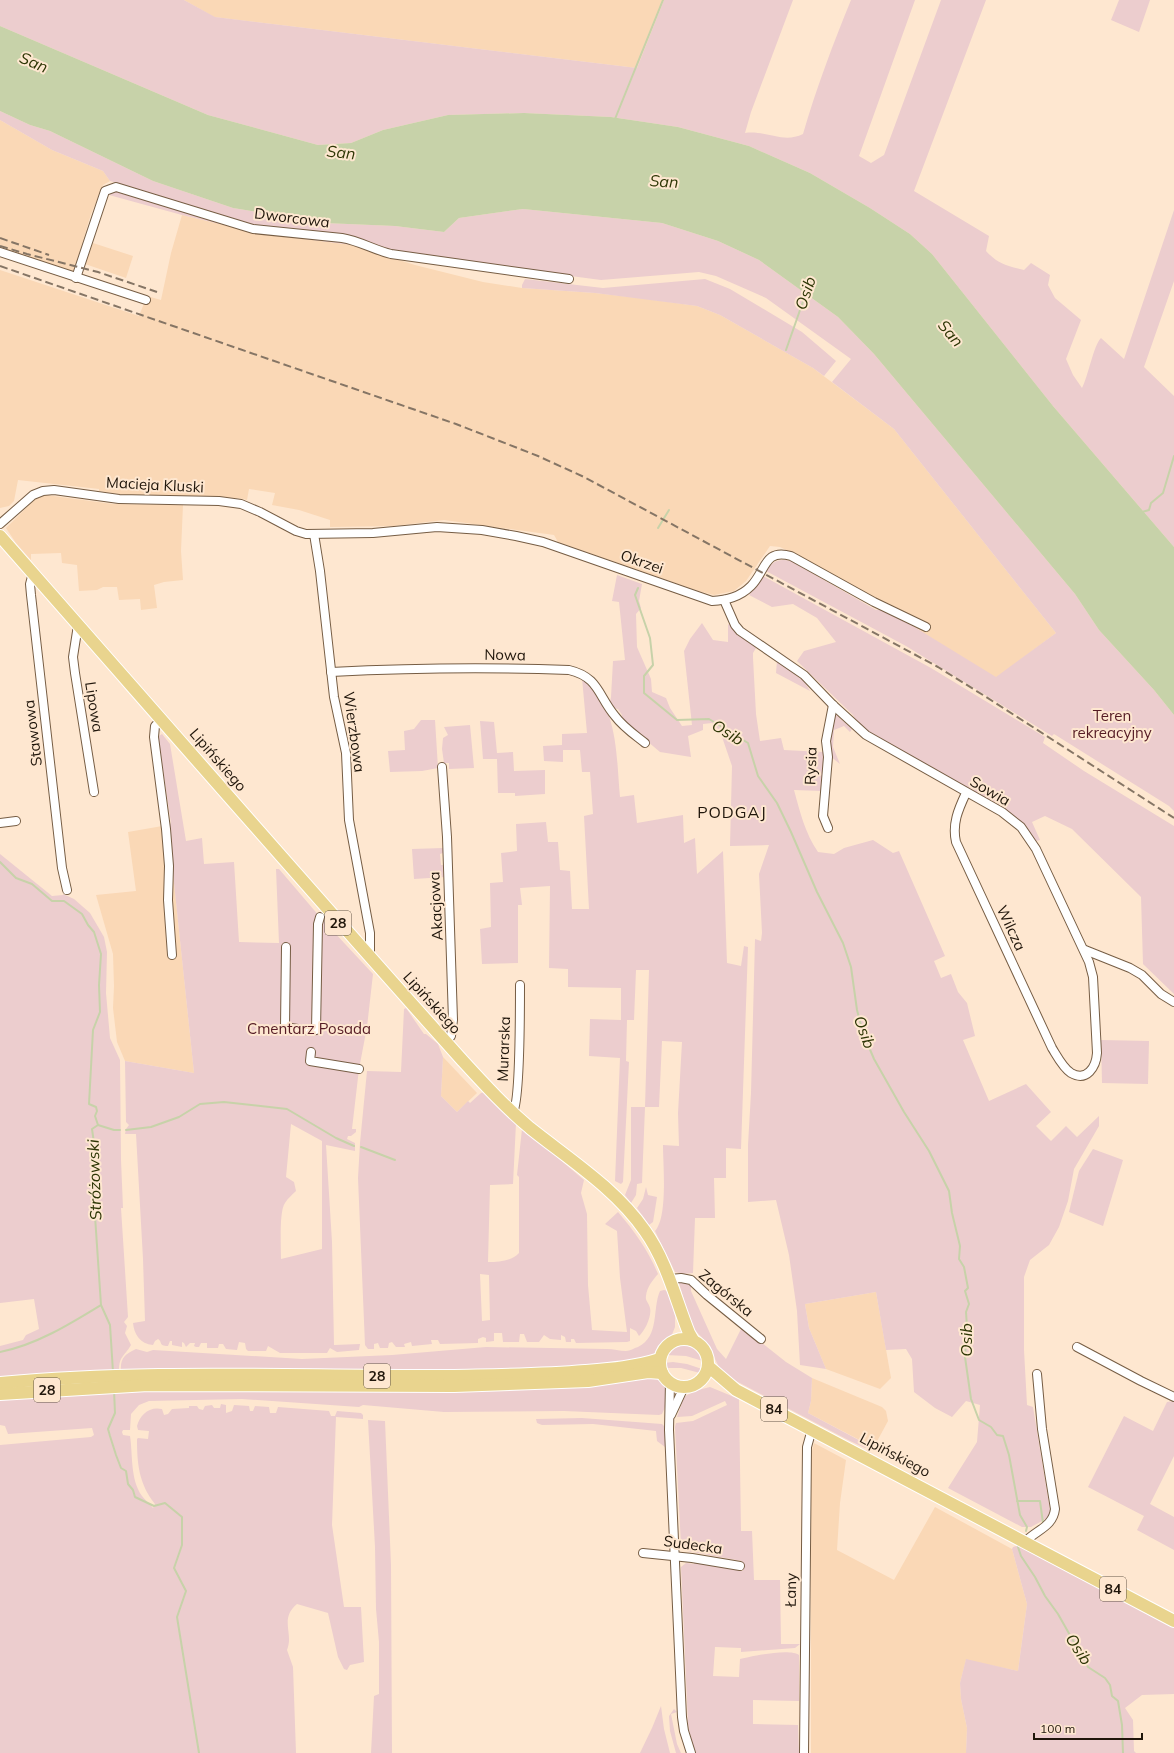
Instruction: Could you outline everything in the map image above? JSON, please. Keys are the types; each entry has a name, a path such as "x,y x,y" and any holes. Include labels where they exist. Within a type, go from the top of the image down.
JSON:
{"main road":[{"name":"Lipińskiego","path":"0,536 370,958 446,1042 513,1112 604,1186 624,1205 650,1238 660,1255 693,1340"},
{"name":"Lipińskiego","path":"674,1341 678,1328 677,1301"},
{"path":"674,1341 684,1339 693,1340"},
{"name":"28","path":"693,1340 704,1351 708,1366"},
{"name":"28","path":"0,1383 525,1375 647,1364 660,1359 665,1348 674,1341"},
{"path":"660,1359 666,1377"},
{"name":"Lipińskiego","path":"708,1366 736,1390"},
{"path":"684,1386 692,1385 701,1379 708,1366"},
{"name":"28","path":"131,1380 454,1386 588,1381 648,1372 666,1377 677,1386 684,1386"},
{"name":"Lipińskiego","path":"701,1379 736,1390 1174,1621"},
{"name":"28","path":"0,1394 94,1382"}],"street":[{"name":"Dworcowa","path":"76,278 93,232 101,200 105,191 116,187 253,229 356,240 379,251 391,254 570,280"},
{"path":"0,252 146,300"},
{"name":"Macieja Kluski","path":"0,524 33,495 43,491 54,490 119,499 219,501 240,504 255,509 296,531 314,534"},
{"name":"Okrzei","path":"314,534 373,533 437,527 482,530 543,542 712,601 735,597 745,591 752,585 767,561 772,556 783,554 791,556 874,602 926,627"},
{"name":"Wierzbowa","path":"314,534 320,571 331,672 346,752 349,820 369,926 370,958"},
{"name":"Stawowa","path":"32,573 30,584 31,595 62,868 67,890"},
{"name":"Sowia","path":"724,600 740,631 804,675 855,726 875,742 1002,812 1026,833 1044,864 1085,950 1093,977 1097,1053 1096,1063 1092,1070 1086,1074 1078,1075 1068,1070"},
{"name":"Lipowa","path":"78,625 74,657 75,673 94,792"},
{"name":"Nowa","path":"331,672 418,669 569,670 581,672 592,681 600,691 615,716 645,743"},
{"name":"Rysia","path":"828,828 823,816 828,757 826,741 833,705"},
{"path":"161,720 155,726 154,737 166,829 169,866 168,900 172,955"},
{"name":"Akacjowa","path":"442,767 447,837 453,1020 451,1036 446,1042"},
{"name":"Wilcza","path":"966,793 955,822 954,830 956,842 1052,1048 1068,1070"},
{"path":"0,823 16,821"},
{"path":"286,947 285,1027 294,1027 302,1031 316,1030 318,924 320,917"},
{"path":"1085,950 1130,968 1142,975 1161,994 1174,1002"},
{"name":"Murarska","path":"513,1112 515,1109 517,1089 520,985"},
{"path":"311,1052 310,1061 359,1070"},
{"name":"Zagórska","path":"670,1279 681,1278 691,1280 761,1339"},
{"path":"1077,1347 1174,1397"},
{"path":"1025,1542 1049,1524 1054,1516 1055,1509 1042,1429 1037,1374"},
{"path":"666,1377 670,1417 682,1717 684,1730 691,1753"},
{"path":"670,1417 684,1386"},
{"name":"Łany","path":"804,1753 807,1447 812,1429"},
{"name":"Sudecka","path":"643,1553 675,1556 740,1566"}],"shaded area":[{"path":"184,0 664,0 637,68 214,17"},
{"path":"0,120 52,150 103,171 110,181 103,185 91,214 73,274 0,249"},
{"path":"182,215 258,233 352,245 415,265 483,282 522,288 595,293 647,299 697,306 720,315 813,368 894,429 1056,633 996,678 800,557 780,547 770,546 746,581 734,591 714,595 698,591 558,542 554,535 444,520 394,526 330,527 330,520 299,510 272,505 275,493 249,489 247,500 238,498 126,495 99,491 99,489 18,480 14,501 9,506 0,508 0,270 139,316 147,296 161,300 171,253"},
{"path":"93,243 133,256 126,278 85,264"},
{"path":"46,495 113,504 183,505 181,551 183,580 164,582 154,585 157,608 141,610 140,599 119,600 117,587 103,587 97,590 79,591 77,565 62,563 61,553 31,554 31,560 16,543 6,528 36,498"},
{"path":"168,825 194,1073 125,1061 117,1042 113,1008 113,954 96,895 136,891 128,832"},
{"path":"443,1057 477,1093 457,1112 441,1096"},
{"path":"876,1292 891,1378 880,1389 826,1369 809,1328 805,1304"},
{"path":"812,1378 882,1407 886,1411 888,1421 873,1447 808,1413 811,1401"},
{"path":"814,1443 846,1460 840,1503 837,1550 894,1580 935,1507 1012,1549 1027,1604 1018,1671 966,1660 960,1683 961,1699 967,1728 966,1753 811,1753 811,1455"}],"green space":[{"path":"0,0 184,0 215,17 637,68 664,0 793,0 751,112 745,133 760,133 788,138 803,134 813,100 851,0 915,0 859,156 871,163 884,155 941,0 986,0 914,191 989,236 986,251 999,262 1024,270 1031,263 1050,275 1048,285 1055,298 1081,320 1066,359 1073,375 1082,388 1098,341 1101,338 1124,359 1174,210 1174,281 1144,367 1174,396 1174,547 1053,406 932,254 910,234 870,208 810,173 749,146 678,127 611,117 524,113 448,115 383,130 351,143 318,145 208,115 0,26"},
{"path":"1119,0 1150,0 1139,32 1111,20"},
{"name":"Teren rekreacyjny","path":"0,111 30,125 50,131 153,181 233,208 324,223 395,226 444,232 459,218 523,209 662,223 718,241 759,260 838,317 874,354 1075,594 1099,630 1154,690 1174,715 1174,811 1169,806 1054,734 1052,736 906,646 766,571 776,561 791,561 876,610 885,609 996,677 1056,633 894,429 832,382 851,359 766,298 716,276 699,272 601,280 441,259 391,257 352,245 258,233 182,215 109,195 117,190 130,187 110,181 103,171 52,150 0,120"},
{"path":"525,279 603,288 705,279 730,289 802,332 836,361 824,376 813,368 720,315 697,306 595,293 522,288"},
{"path":"617,575 642,584 639,601 641,608 636,614 637,647 651,679 652,692 666,698 670,708 682,726 692,725 684,651 690,639 702,623 713,640 728,642 728,625 730,623 740,635 756,648 753,653 753,658 756,714 760,741 781,738 784,750 823,752 824,755 822,791 794,790 806,830 813,845 818,852 834,854 844,848 873,840 893,853 899,851 945,956 934,961 941,978 951,974 958,992 967,1003 975,1036 963,1040 989,1101 1026,1084 1051,1112 1036,1126 1051,1141 1066,1126 1077,1137 1099,1116 1099,1126 1074,1169 1068,1201 1059,1227 1049,1245 1030,1260 1024,1277 1024,1350 1027,1405 1033,1407 1051,1516 1031,1527 1022,1527 948,1488 977,1442 980,1405 966,1401 952,1417 935,1408 914,1392 912,1359 906,1349 886,1350 876,1292 805,1304 809,1328 826,1369 800,1365 797,1311 789,1255 776,1200 748,1202 748,1145 751,1093 755,939 761,941 762,933 759,874 769,845 730,846 732,766 720,731 712,723 703,724 703,730 688,736 691,757 660,752 621,719 622,715 618,709 613,708 610,702 613,661 625,660 619,602 612,601"},
{"path":"763,576 931,668 1045,737 1043,743 1084,771 1174,826 1174,994 1143,964 1141,897 1072,829 1045,816 1032,822 1040,840 1036,841 1020,822 1000,808 1001,805 989,799 987,801 878,740 860,727 853,715 797,661 804,651 836,642 817,618 793,604 772,607 749,595"},
{"path":"777,661 804,681 810,691 776,673"},
{"path":"582,678 594,689 603,702 609,717 616,748 620,797 634,795 637,823 683,815 684,843 695,838 697,874 723,851 727,963 741,966 744,946 748,947 741,1149 726,1148 726,1178 714,1178 715,1218 695,1218 693,1273 683,1274 675,1272 655,1231 662,1214 664,1190 663,1145 679,1146 678,1113 682,1042 662,1041 659,1107 645,1107 649,970 636,970 634,1020 627,1020 626,1061 629,1062 623,1182 621,1184 615,1181 620,1058 589,1056 590,1019 621,1020 621,988 568,987 568,969 549,968 550,886 520,888 522,905 518,905 518,963 482,964 480,929 491,927 490,883 503,882 501,853 517,851 516,824 546,822 548,842 558,842 560,870 570,871 572,909 589,909 584,816 593,814 590,772 582,772 580,750 563,750 563,762 544,761 543,746 562,745 562,734 587,733"},
{"path":"835,714 852,729 850,732 844,726 834,730 833,747 840,764 830,756 829,732"},
{"path":"421,720 435,720 438,768 422,771 390,772 388,751 405,750 404,731 414,729"},
{"path":"480,721 494,722 497,753 513,752 514,771 545,770 545,794 515,796 515,793 498,793 497,759 483,759"},
{"path":"470,725 474,768 449,769 449,763 444,763 442,749 443,738 448,735 444,727"},
{"name":"Cmentarz Posada","path":"162,734 170,744 186,841 202,838 204,864 234,862 239,942 279,943 276,869 279,869 320,917 373,974 352,1129 356,1129 356,1132 351,1136 348,1136 347,1139 355,1143 355,1151 326,1145 332,1242 334,1345 360,1344 359,1350 337,1352 330,1348 327,1353 280,1353 268,1346 266,1351 248,1351 245,1343 239,1342 237,1350 226,1349 223,1344 219,1344 218,1348 207,1348 207,1343 201,1343 199,1347 196,1347 194,1346 195,1343 190,1343 186,1347 182,1342 182,1347 172,1345 172,1341 170,1341 168,1346 165,1346 162,1345 158,1339 153,1345 145,1343 136,1335 133,1323 145,1321 143,1259 136,1134 125,1134 129,1125 126,1122 125,1061 194,1073 168,826 171,823 159,736","holes":["291,1124 322,1141 322,1249 281,1259 283,1207 287,1200 296,1191 294,1182 286,1177"]},
{"path":"443,848 443,853 440,854 441,865 444,865 445,877 414,879 412,849"},
{"path":"0,854 52,896 63,894 74,899 90,913 104,937 107,952 106,993 110,1038 120,1060 123,1208 121,1208 128,1317 124,1322 127,1326 125,1333 131,1345 121,1359 119,1371 0,1379 0,1346 23,1340 26,1335 39,1329 34,1299 0,1303"},
{"path":"406,1008 424,1034 438,1044 443,1057 441,1096 457,1112 468,1101 470,1103 481,1093 485,1092 516,1123 513,1184 490,1185 488,1262 513,1258 519,1253 519,1177 517,1175 522,1129 524,1129 584,1180 581,1193 587,1214 588,1285 592,1330 627,1332 620,1278 617,1231 605,1224 618,1212 650,1257 658,1274 647,1290 646,1298 650,1308 650,1315 646,1327 639,1336 636,1331 630,1328 630,1341 627,1342 576,1343 574,1339 571,1339 571,1342 566,1342 565,1337 561,1335 561,1340 550,1339 544,1335 539,1342 527,1342 524,1334 520,1334 519,1342 503,1342 502,1333 494,1333 494,1341 486,1342 486,1338 483,1337 478,1339 478,1343 440,1344 438,1340 431,1340 432,1344 412,1346 411,1342 404,1344 405,1347 396,1347 392,1342 389,1343 388,1348 380,1348 378,1343 374,1344 374,1349 368,1349 365,1345 358,1178 367,1071 401,1072 404,1009","holes":["480,1274 489,1275 490,1320 482,1321"]},
{"path":"1101,1040 1149,1041 1148,1084 1102,1083"},
{"path":"631,1107 645,1107 642,1183 637,1184 636,1195 631,1203 625,1195 631,1180"},
{"path":"1093,1149 1123,1160 1103,1226 1069,1212 1079,1171"},
{"path":"646,1187 648,1195 657,1197 653,1222 649,1225 637,1208 643,1199"},
{"path":"679,1283 691,1284 691,1291 717,1349 726,1359 742,1327 786,1362 812,1378 811,1401 808,1413 870,1446 865,1448 850,1441 736,1381 720,1369 707,1343 692,1327"},
{"path":"660,1291 668,1291 675,1316 675,1327 671,1337 662,1346 657,1355 621,1363 527,1370 121,1371 121,1363 124,1357 136,1349 147,1352 153,1350 302,1359 392,1355 486,1347 607,1349 628,1351 638,1347 650,1336 653,1329"},
{"path":"687,1343 698,1350 703,1361 686,1356 666,1355 675,1346"},
{"path":"673,1362 687,1364 702,1369 700,1373 681,1368 665,1368 664,1363"},
{"path":"633,1377 660,1378 667,1391 666,1405 662,1414 564,1411 444,1412 363,1405 359,1407 242,1399 149,1401 139,1405 131,1414 130,1430 123,1430 122,1432 123,1435 130,1436 135,1482 142,1496 153,1508 155,1504 145,1489 142,1481 138,1465 137,1448 138,1438 148,1439 149,1431 138,1430 137,1426 140,1418 149,1410 157,1408 162,1409 164,1415 168,1414 172,1409 197,1406 199,1409 203,1410 205,1406 212,1405 214,1408 220,1408 221,1404 226,1405 226,1413 232,1411 234,1405 249,1406 250,1411 253,1411 255,1406 269,1407 270,1413 276,1413 278,1407 329,1411 331,1416 335,1416 337,1411 361,1413 363,1415 363,1419 336,1417 332,1525 344,1607 361,1607 364,1662 350,1665 347,1670 344,1669 338,1657 328,1613 297,1604 289,1615 289,1644 287,1650 293,1667 296,1753 0,1753 0,1445 91,1437 94,1435 92,1428 8,1434 5,1426 0,1425 0,1398 69,1393"},
{"path":"710,1387 739,1399 741,1531 752,1531 754,1580 780,1580 781,1644 800,1644 795,1648 741,1652 741,1648 715,1647 713,1676 739,1677 740,1659 780,1652 788,1652 799,1655 799,1701 753,1700 753,1724 798,1725 799,1753 696,1753 691,1740 688,1724 681,1567 686,1563 694,1564 694,1561 743,1571 742,1561 686,1551 681,1546 675,1427 676,1423 693,1421 727,1405 725,1401 692,1416 677,1417 684,1397 694,1391"},
{"path":"1174,1401 1174,1456 1150,1504 1174,1517 1174,1550 1137,1530 1144,1516 1088,1487 1124,1416 1153,1431 1167,1402"},
{"path":"582,1418 662,1424 665,1427 665,1447 657,1441 656,1431 593,1424 542,1425 537,1423 536,1419"},
{"path":"368,1420 385,1421 391,1565 392,1753 371,1753 374,1696 379,1694 379,1642 376,1609 375,1547"},
{"path":"1020,1545 1174,1627 1174,1694 1142,1695 1125,1708 1133,1720 1134,1751 1136,1753 966,1753 967,1728 961,1699 960,1683 966,1659 1018,1671 1027,1604 1012,1549 1013,1547"},
{"path":"661,1706 664,1729 670,1753 640,1753 652,1728"},
{"path":"674,1709 677,1712 671,1714 677,1744 681,1753 676,1753 670,1731 669,1716"}],"water":[{"name":"San","path":"0,26 208,115 318,145 351,143 383,130 448,115 524,113 611,117 678,127 749,146 810,173 870,208 910,234 932,254 1053,406 1174,547 1174,715 1154,690 1099,630 1075,594 874,354 838,317 759,260 718,241 662,223 523,209 459,218 444,232 395,226 324,223 233,208 153,181 50,131 30,125 0,111"}],"waterway":[{"path":"615,119 663,0"},
{"name":"Osib","path":"786,350 806,293"},
{"path":"1142,512 1149,510 1151,503 1163,493 1174,456"},
{"name":"Osib","path":"658,528 669,510"},
{"name":"Osib","path":"638,588 635,595 650,638 653,665 644,676 644,693 677,720 709,719 748,743 758,776 777,803 817,892 843,943 851,967 857,1010 863,1033 874,1059 904,1112 929,1151 949,1191 952,1213 960,1246 959,1259 964,1267 968,1288 965,1291 969,1304 966,1312 967,1327 965,1357 971,1399 979,1420 991,1427 997,1435 1003,1436 1009,1455 1020,1515 1027,1527 1026,1531"},
{"name":"Stróżowski","path":"0,862 16,878 32,884 52,901 64,901 82,914 94,932 101,954 99,985 100,1012 93,1030 89,1104 96,1107 97,1111 95,1116 98,1125 92,1129 94,1143 92,1204 95,1216 101,1305 40,1339 0,1352"},
{"path":"126,1130 151,1127 179,1117 200,1104 224,1102 287,1109 336,1138 354,1146"},
{"path":"98,1125 114,1130 120,1130"},
{"path":"361,1147 395,1160"},
{"path":"101,1305 110,1325 113,1372"},
{"path":"114,1390 115,1413 108,1429 121,1468 126,1471 128,1484 133,1490 135,1497 154,1506 165,1503 182,1517 182,1545 174,1568 186,1591 177,1617 199,1753"},
{"path":"1017,1501 1040,1501 1043,1523"},
{"name":"Osib","path":"1018,1547 1021,1556 1035,1577 1045,1596 1058,1614 1088,1667 1105,1678 1110,1685 1112,1696 1118,1701 1122,1725 1123,1753"}],"railway":[{"path":"0,238 49,255"},
{"path":"0,246 98,272 157,292"},
{"path":"0,266 456,424 538,456 584,477 938,667 1174,818"}],"district":[{"name":"PODGAJ","path":"732,812"}]}
